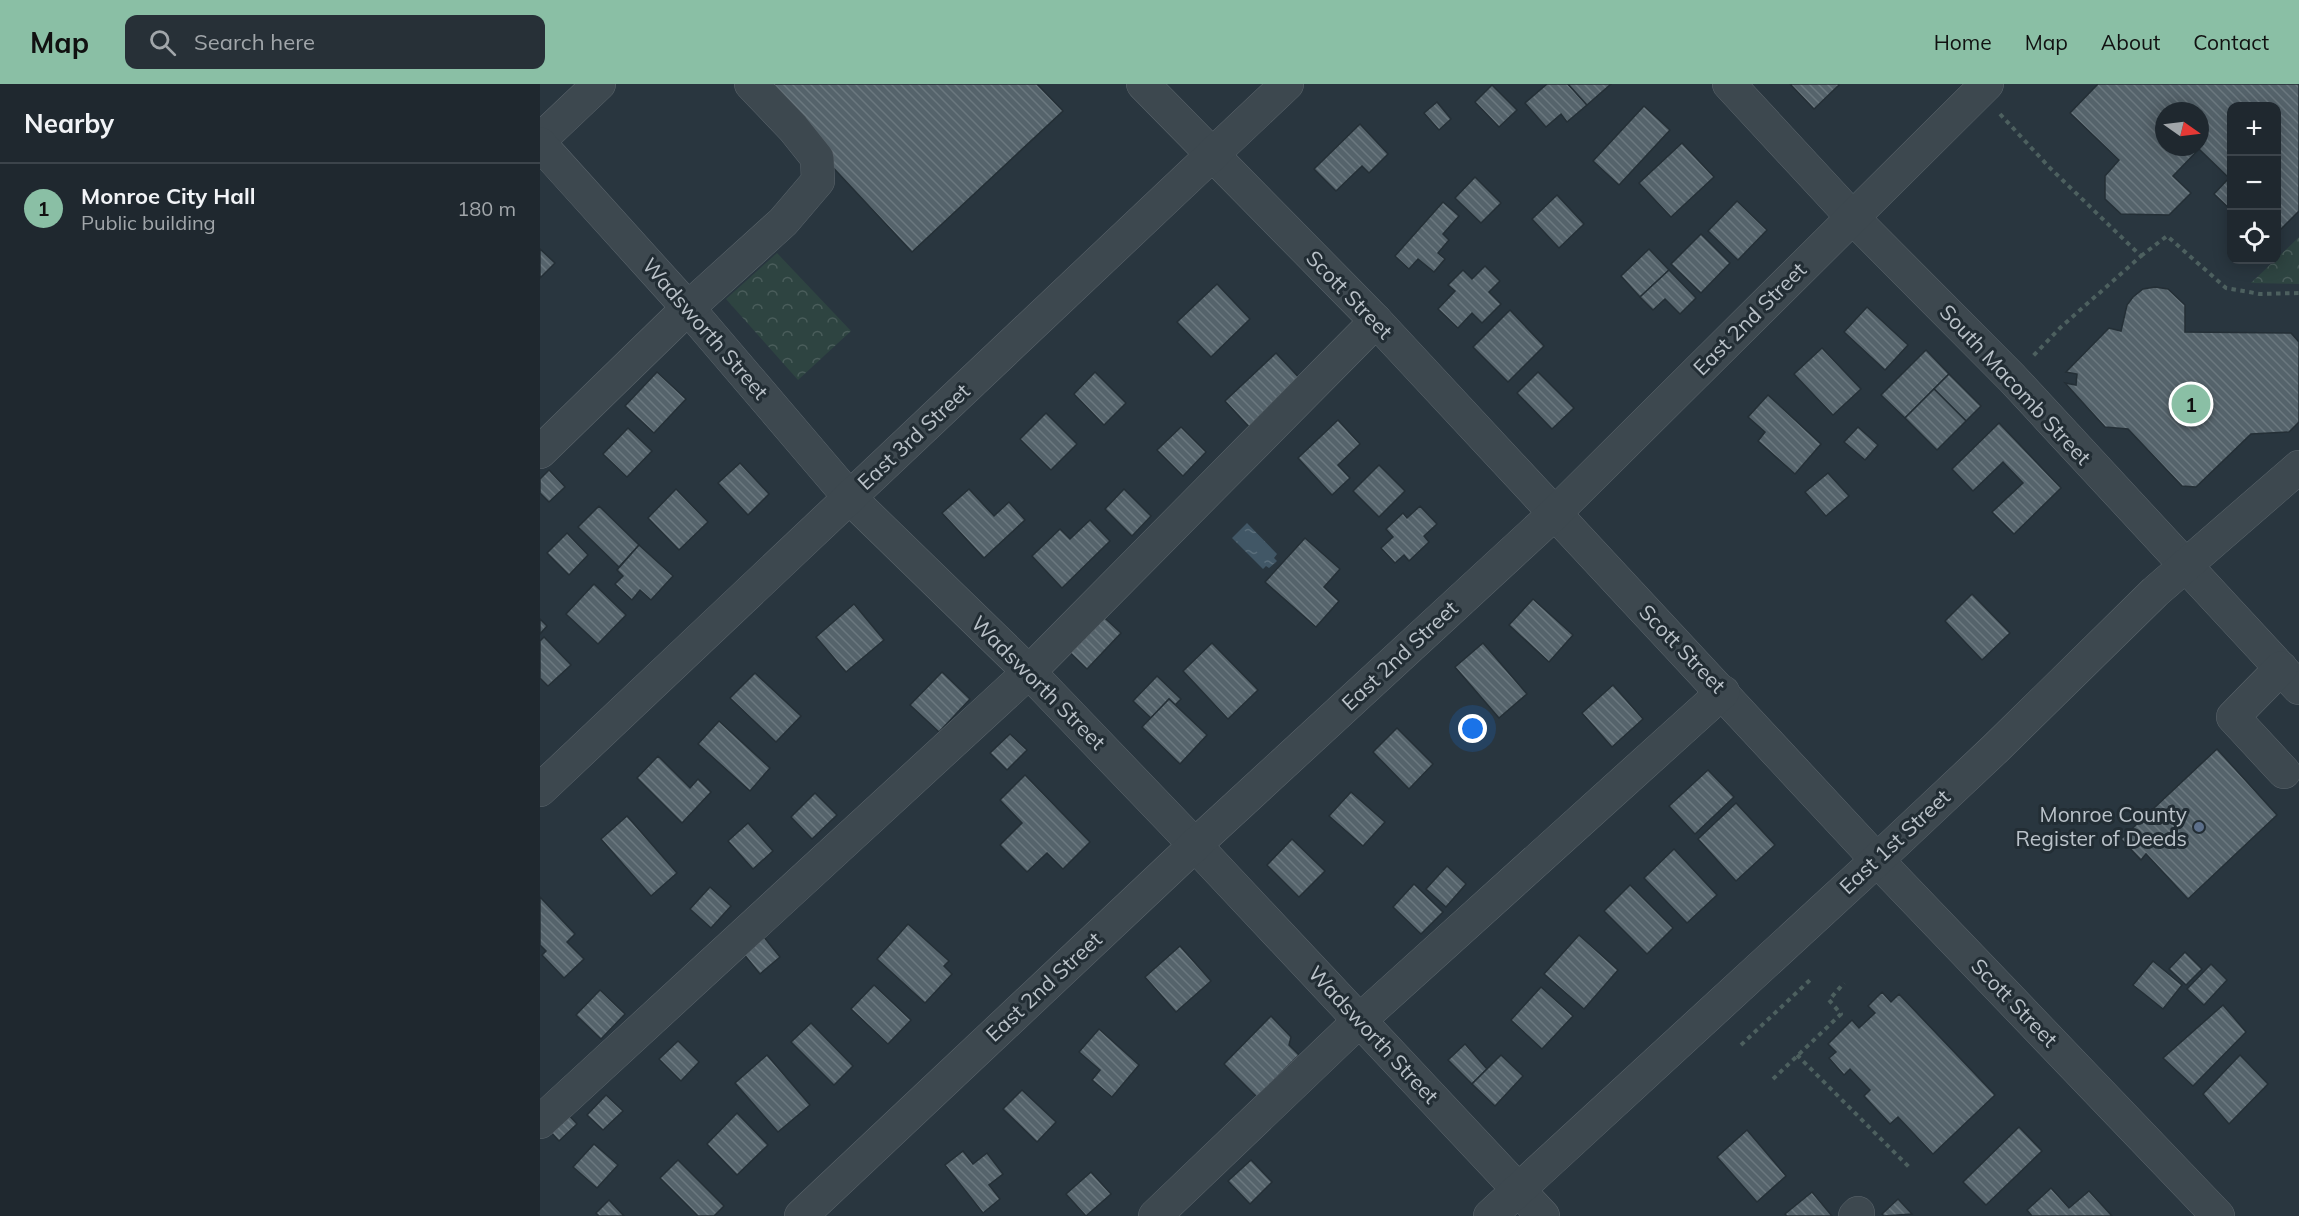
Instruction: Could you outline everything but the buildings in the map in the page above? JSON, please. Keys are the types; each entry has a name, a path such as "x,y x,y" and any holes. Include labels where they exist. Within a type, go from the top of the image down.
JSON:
{"street":[{"path":"540,142 599,84"},
{"path":"540,452 688,308 783,222 818,181 817,158 793,128 751,84"},
{"name":"Scott Street","path":"1143,84 1376,321 1877,860 2218,1216"},
{"name":"East 3rd Street","path":"540,790 1287,84"},
{"name":"South Macomb Street","path":"1729,84 1853,218 2012,378 2290,678"},
{"name":"East 2nd Street","path":"801,1216 1195,845 1554,514 1987,84"},
{"name":"Wadsworth Street","path":"540,142 688,308 850,498 1029,672 1195,845 1543,1216"},
{"path":"540,1122 1029,672 1376,321"},
{"name":"East 1st Street","path":"1490,1216 1877,860 2155,592 2299,467"},
{"path":"2284,772 2233,717 2290,678"},
{"path":"1155,1216 1360,1020 1723,692"}],"path":[{"path":"2015,129 2050,168 2141,256"},
{"path":"2012,378 2061,327 2167,236 2226,288 2260,294 2299,293"},
{"path":"1741,1045 1810,980"},
{"path":"1773,1079 1841,1014 1829,1000 1844,983"},
{"path":"1797,1055 1909,1167"}],"green space":[{"path":"2299,237 2299,284 2251,283 2271,264 2281,264 2281,254"},
{"path":"777,253 851,331 798,380 726,299"}],"water":[{"path":"1247,523 1277,554 1274,558 1277,561 1269,568 1266,566 1263,569 1232,538"}],"place":[{"name":"Monroe City Hall","path":"2191,404"},
{"name":"Monroe County Register of Deeds","path":"2199,827"}]}
